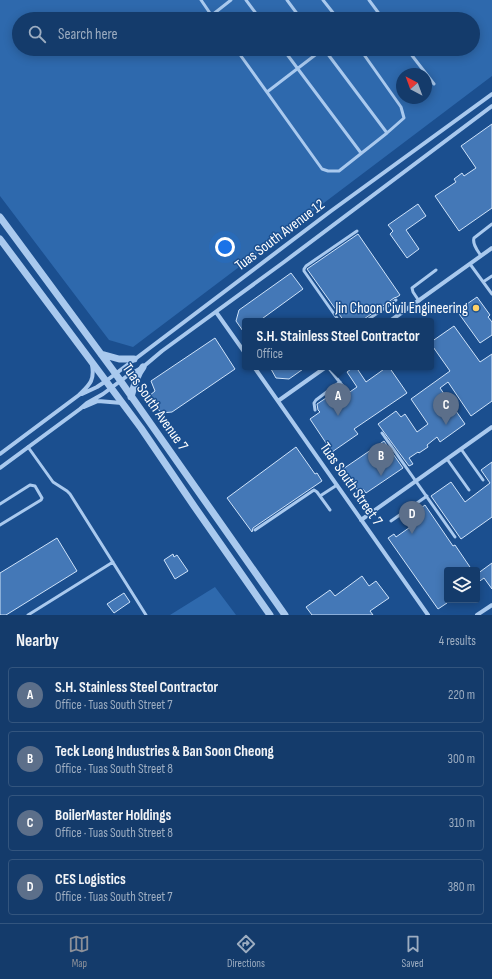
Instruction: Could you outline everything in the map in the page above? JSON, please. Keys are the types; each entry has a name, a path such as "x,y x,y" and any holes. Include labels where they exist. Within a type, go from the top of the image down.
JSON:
{"street":[{"name":"Tuas South Avenue 12","path":"0,454 80,394 97,387 106,381 331,211 492,94"},
{"name":"Tuas South Avenue 12","path":"0,468 80,409 87,399 103,394 120,381 143,367 492,106"},
{"name":"Tuas South Avenue 7","path":"0,217 132,396 285,615"},
{"name":"Tuas South Avenue 7","path":"0,239 141,428 270,615"},
{"path":"394,318 492,248"},
{"path":"216,312 242,350"},
{"path":"101,354 119,359 134,359"},
{"path":"87,399 80,394 89,385 93,378 94,371 92,362"},
{"path":"132,396 138,373 143,367"},
{"name":"Tuas South Street 7","path":"256,370 428,615"},
{"path":"278,401 323,370"},
{"path":"80,409 98,401 122,403"},
{"path":"361,520 492,428"},
{"path":"477,615 492,604"}],"lane":[{"path":"201,0 210,12"},
{"path":"216,12 231,0"},
{"path":"246,0 255,12"},
{"path":"287,0 296,12"},
{"path":"323,0 332,12"},
{"path":"369,0 378,12"},
{"path":"241,56 322,168 328,171 339,171 404,118 401,107 365,56"},
{"path":"288,56 361,153"},
{"path":"267,92 314,56"},
{"path":"328,56 387,133"},
{"path":"412,56 434,84"},
{"path":"482,256 473,241 474,238 492,224"},
{"path":"337,318 304,269 306,266 357,231"},
{"path":"470,264 492,294"},
{"path":"419,301 412,288 436,270"},
{"path":"483,282 492,276"},
{"path":"370,318 396,300"},
{"path":"330,370 345,389"},
{"path":"315,410 314,403 316,400 340,382"},
{"path":"382,433 455,538"},
{"path":"28,447 53,482 70,494 146,615"},
{"path":"461,449 483,480"},
{"path":"447,459 469,490"},
{"path":"0,504 30,485 35,486 41,496 40,500 0,525"},
{"path":"320,496 337,485"},
{"path":"255,530 312,491 316,491 330,510"},
{"path":"391,521 426,496"},
{"path":"28,615 113,562"}],"shaded area":[{"path":"0,0 492,0 492,76 133,347 109,340 0,196"},
{"path":"215,587 236,615 170,615"}],"building":[{"path":"492,124 492,208 459,231 435,196 456,182 454,179 462,173 464,176 476,168 461,146"},
{"path":"418,204 426,216 406,230 419,249 407,258 390,234 393,231 388,225"},
{"path":"358,234 400,295 365,318 342,318 307,269"},
{"path":"291,273 303,289 263,318 242,318 242,330 236,321 239,310"},
{"path":"477,297 490,315 488,317 492,322 492,335 480,343 457,311"},
{"path":"454,326 480,362 492,354 492,401 471,416 448,382 440,388 465,424 440,442 437,437 427,445 428,447 409,458 413,464 409,466 378,424 396,411 401,417 405,414 417,432 428,424 411,399 450,371 434,348 434,340"},
{"path":"215,338 235,369 172,412 161,413 149,396 155,391 151,381"},
{"path":"272,370 302,370 289,379 276,378"},
{"path":"350,370 358,370 366,382 383,370 391,370 407,393 354,429 358,434 332,452 310,419 320,412 317,404 326,398 331,405 357,387 347,372"},
{"path":"384,441 403,468 366,493 363,489 359,492 343,469"},
{"path":"296,447 315,474 317,473 322,481 253,528 252,532 227,498"},
{"path":"492,462 492,517 461,539 431,496 451,482 465,502 490,483 481,470"},
{"path":"425,505 453,546 455,545 470,567 444,567 444,603 447,603 438,609 388,538 394,534 396,537 423,518 418,510"},
{"path":"57,538 77,571 6,615 0,615 0,573"},
{"path":"173,554 174,557 177,555 188,571 175,579 164,560"},
{"path":"492,563 492,589 484,578 480,581 480,572"},
{"path":"362,576 369,586 376,581 389,598 370,611 373,615 312,615 306,607 330,590 335,596"},
{"path":"124,593 130,602 114,613 107,604"}],"place":[{"name":"Jin Choon Civil Engineering","path":"476,308"},
{"name":"S.H. Stainless Steel Contractor","path":"338,416"},
{"name":"BoilerMaster Holdings","path":"446,425"},
{"name":"Teck Leong Industries & Ban Soon Cheong","path":"381,476"},
{"name":"CES Logistics","path":"412,534"}]}
